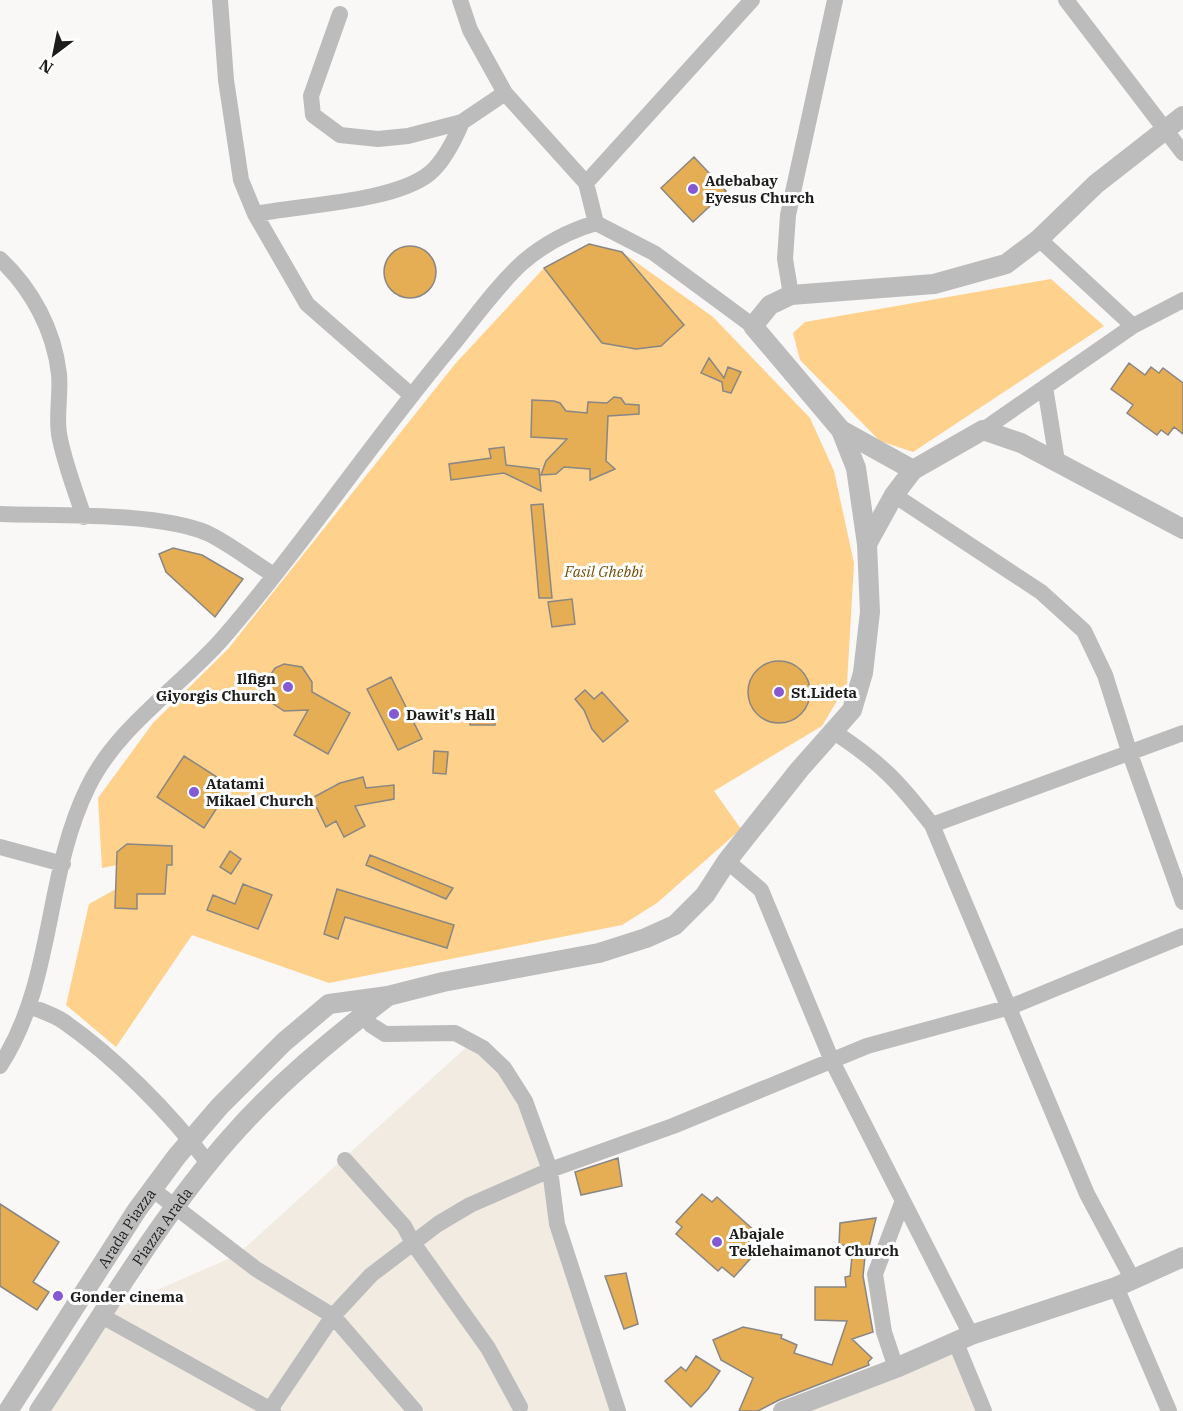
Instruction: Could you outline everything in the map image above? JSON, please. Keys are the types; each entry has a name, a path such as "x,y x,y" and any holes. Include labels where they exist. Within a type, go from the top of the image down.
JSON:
{"street":[{"path":"220,0 226,80 241,180 255,214 307,304 411,395"},
{"path":"460,0 470,30 505,93 586,183 596,223"},
{"path":"586,183 752,0"},
{"path":"791,296 785,259 788,214 835,0"},
{"path":"1066,0 1183,153"},
{"path":"340,14 311,96 313,115 326,126 353,139 378,140 408,136 462,122 505,93"},
{"path":"753,326 770,305 791,296 934,284 1006,264 1040,239 1096,184 1183,116"},
{"path":"255,214 348,200 412,183 430,173 444,156 462,122"},
{"path":"0,1065 30,1006 44,960 63,864 88,786 146,711 221,640 274,575 411,395 522,264 570,231 596,223 654,253 753,326 841,430 913,470"},
{"path":"1040,239 1133,326"},
{"path":"0,259 12,270 39,310 52,335 59,375 59,432 84,517"},
{"path":"867,544 894,495 913,470 983,430 1133,326 1183,300"},
{"path":"1045,387 1057,461"},
{"name":"Arada Piazza","path":"8,1411 152,1189 220,1107 284,1042 329,1004 358,1008 388,996 443,982 599,953 646,938 675,925 705,895 727,861 799,770 852,710 863,673 870,612 867,544 856,468 841,430"},
{"path":"983,430 1022,443 1183,529"},
{"path":"894,495 1041,592 1084,632 1105,675 1129,751 1183,902"},
{"path":"0,514 141,520 207,533 274,575"},
{"path":"834,732 870,756 896,779 932,825 1125,1283 1169,1411"},
{"path":"932,825 1129,751 1183,734"},
{"path":"0,847 63,864"},
{"path":"727,861 761,890 832,1061 902,1203 964,1339 984,1411"},
{"path":"100,1315 271,1410 333,1316 371,1275 438,1224 470,1205 550,1170 673,1126 867,1046 1010,1007 1183,936"},
{"path":"30,1006 61,1020 87,1040 191,1140 208,1163"},
{"path":"358,1008 371,1025 385,1034 454,1033 483,1048 504,1068 525,1101 550,1170 557,1224 618,1411"},
{"name":"Piazza Arada","path":"39,1411 74,1360 100,1315 208,1163 358,1008"},
{"path":"284,1042 304,1065"},
{"path":"345,1160 404,1226 413,1244 488,1348 520,1407"},
{"path":"152,1189 174,1209 256,1269 333,1316 415,1411"},
{"path":"896,1368 884,1332 875,1274 902,1203"},
{"path":"783,1411 896,1368 964,1339 1125,1283 1183,1257"},
{"path":"51,1343 74,1360"}],"shaded area":[{"path":"472,1042 525,1101 618,1411 47,1411 100,1315 237,1255"},
{"path":"956,1343 984,1411 788,1411"}],"green space":[{"name":"Fasil Ghebbi","path":"589,244 622,252 713,317 810,418 834,471 854,563 847,684 822,726 714,791 741,829 657,903 622,925 329,983 192,935 116,1047 66,1005 89,904 116,889 117,865 102,868 98,798 153,723 228,649 455,364 544,268"},
{"path":"1051,279 1104,326 913,452 880,441 800,360 793,333 805,322"}],"building":[{"name":"Adebabay Eyesus Church","path":"694,157 726,191 693,222 661,188"},
{"path":"589,244 622,252 684,325 661,346 636,349 602,343 544,268"},
{"path":"410,246 420,248 428,254 434,262 436,272 434,282 428,290 420,296 410,298 400,296 392,290 386,282 384,272 386,262 392,254 400,248"},
{"path":"709,358 724,378 728,367 741,372 731,393 723,391 722,382 701,373"},
{"path":"1129,363 1145,375 1151,367 1159,373 1163,368 1183,383 1183,434 1174,427 1168,435 1161,430 1157,435 1127,413 1133,405 1111,389"},
{"path":"614,397 621,398 625,404 639,405 639,414 608,416 606,461 615,469 590,480 590,469 564,467 556,474 541,475 546,461 567,439 531,437 532,400 554,401 560,403 566,411 587,413 588,402 607,403"},
{"path":"504,447 506,465 539,469 541,491 504,473 451,480 449,464 491,458 489,449"},
{"path":"543,504 552,598 539,598 531,505"},
{"path":"173,548 202,555 243,579 215,617 166,572 159,554"},
{"path":"572,599 575,624 552,627 548,602"},
{"name":"St.Lideta","path":"773,661 785,661 801,670 808,680 810,692 808,704 801,714 785,723 773,723 762,718 753,709 748,698 748,686 753,675 762,666"},
{"path":"284,664 302,667 312,682 312,692 350,713 328,754 294,735 308,710 284,711 269,701 265,683 275,668"},
{"name":"Dawit's Hall","path":"391,677 422,739 398,750 367,689"},
{"path":"585,690 594,699 602,692 628,721 603,742 592,729 584,710 575,699"},
{"path":"470,712 495,712 495,725 470,725"},
{"path":"434,751 448,752 446,774 433,773"},
{"name":"Atatami Mikael Church","path":"184,756 231,786 204,828 157,797"},
{"path":"363,777 366,788 394,785 394,799 355,806 365,826 344,837 336,821 326,827 312,798 340,783"},
{"path":"127,844 172,846 172,865 167,865 165,894 137,894 137,909 115,908 117,852"},
{"path":"230,851 241,859 231,874 220,867"},
{"path":"370,855 453,888 446,899 366,865"},
{"path":"243,884 272,895 258,929 207,910 213,895 235,904"},
{"path":"337,889 454,925 447,948 345,917 338,939 324,934"},
{"path":"618,1158 622,1186 581,1195 575,1172"},
{"name":"Abajale Teklehaimanot Church","path":"702,1194 712,1202 717,1197 757,1233 742,1250 751,1258 734,1277 722,1267 718,1271 676,1234 682,1227 676,1222"},
{"path":"0,1204 59,1242 33,1282 49,1292 37,1310 0,1286"},
{"path":"876,1218 869,1247 866,1247 863,1276 873,1332 852,1339 872,1358 868,1362 869,1365 779,1400 758,1411 739,1411 753,1378 721,1360 713,1340 743,1327 782,1335 781,1338 797,1345 794,1353 832,1365 847,1321 815,1320 815,1287 846,1287 845,1277 850,1276 853,1246 839,1245 840,1223"},
{"path":"626,1273 638,1324 624,1329 605,1276"},
{"path":"696,1356 720,1371 708,1389 691,1407 665,1381 681,1367 686,1371"}],"place":[{"name":"Adebabay Eyesus Church","path":"693,189"},
{"name":"Ilfign Giyorgis Church","path":"288,687"},
{"name":"St.Lideta","path":"779,692"},
{"name":"Dawit's Hall","path":"394,714"},
{"name":"Atatami Mikael Church","path":"194,792"},
{"name":"Abajale Teklehaimanot Church","path":"717,1242"},
{"name":"Gonder cinema","path":"58,1296"}]}
